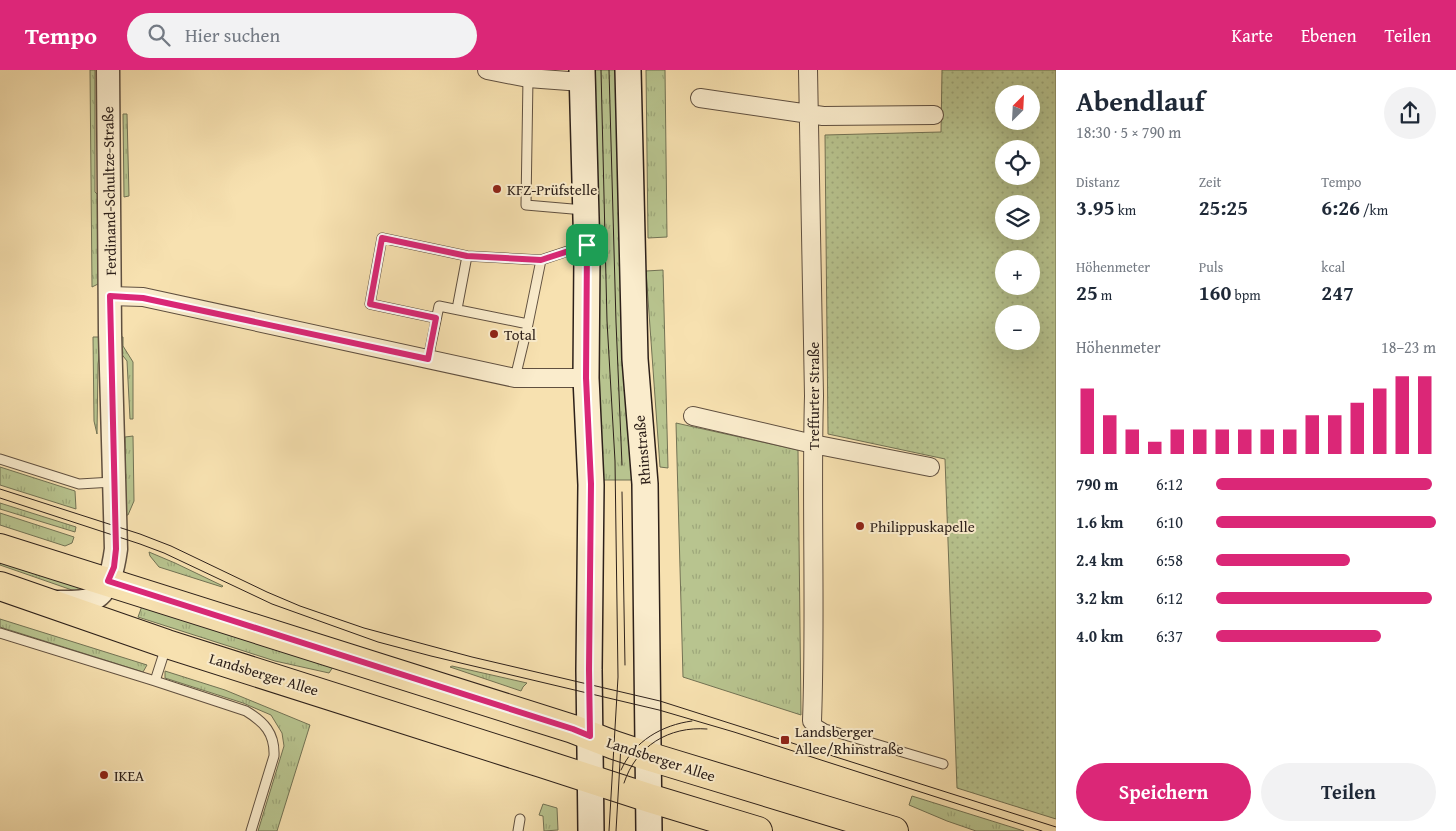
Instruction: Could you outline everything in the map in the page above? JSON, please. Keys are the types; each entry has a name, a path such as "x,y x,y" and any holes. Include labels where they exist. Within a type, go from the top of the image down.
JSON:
{"main road":[{"name":"Rhinstraße","path":"628,70 634,358 646,484 649,831"},
{"path":"582,76 587,245 586,378 591,484 589,664 591,831"},
{"name":"Landsberger Allee","path":"0,548 573,729 648,756 894,831"},
{"name":"Landsberger Allee","path":"0,586 167,644 758,831"}],"street":[{"name":"Ferdinand-Schultze-Straße","path":"108,70 113,482 116,549 114,567 108,581"},
{"path":"487,70 528,78 582,76"},
{"name":"Treffurter Straße","path":"808,70 814,396 815,654 812,721"},
{"path":"700,98 822,116 934,115"},
{"path":"110,296 143,298 515,378 586,378"},
{"path":"693,416 813,444 930,467"},
{"path":"50,602 91,600 99,597 108,581"}],"lane":[{"path":"528,78 526,205 586,210"},
{"path":"436,318 370,304 382,238 467,256 541,260 587,245"},
{"path":"457,309 467,256"},
{"path":"515,378 541,260"},
{"path":"428,359 439,306 528,324"},
{"path":"0,459 79,484 113,482"},
{"path":"0,633 155,680 246,711 259,719 269,731 274,744 274,756 252,831"},
{"path":"155,680 167,644"},
{"path":"812,721 825,729 943,764"},
{"path":"518,831 520,819"}],"green space":[{"path":"90,70 95,70 95,192 101,198 102,282 92,287"},
{"path":"591,70 620,70 635,480 598,480"},
{"path":"646,70 665,70 667,237 648,238"},
{"path":"942,70 1056,70 1056,819 957,788 945,459 828,434 825,135 941,132"},
{"path":"123,114 127,114 129,196 124,197"},
{"path":"663,270 668,468 660,467 646,271"},
{"path":"93,337 102,337 98,364 97,434 94,421"},
{"path":"120,337 123,337 123,346 133,362 133,419 130,419 127,361 120,352"},
{"path":"676,423 798,450 801,715 683,677"},
{"path":"133,436 134,501 128,515 126,515 125,437"},
{"path":"0,467 75,491 76,509 0,485"},
{"path":"0,503 76,527 75,532 0,509"},
{"path":"0,513 74,537 72,543 65,546 0,525"},
{"path":"149,552 175,563 223,586 159,567"},
{"path":"0,560 88,588 83,592 72,590 0,565"},
{"path":"142,606 333,667 329,673 275,661 138,617"},
{"path":"0,619 147,665 143,672 0,627"},
{"path":"450,667 527,683 521,691"},
{"path":"165,671 225,690 310,725 277,831 258,831 284,746 282,733 271,715 243,703 165,678"},
{"path":"912,796 1024,831 976,831 909,805"},
{"path":"543,804 557,808 558,830 544,831 543,816 539,815"}],"tram line":[{"path":"601,70 607,321 615,461 618,677 609,831"},
{"path":"609,70 622,465"},
{"path":"0,489 140,534 171,546 300,606 364,628 472,657 660,701 1056,827"},
{"path":"622,492 625,665"},
{"path":"0,498 164,553 272,604 378,642 659,710 734,732 1042,831"},
{"path":"621,770 633,751 650,736 670,726 692,721"},
{"path":"624,783 629,770 637,759 656,741 680,731 707,729"},
{"path":"616,831 621,745"}],"place":[{"name":"KFZ-Prüfstelle","path":"497,189"},
{"name":"Total","path":"494,334"},
{"name":"Philippuskapelle","path":"860,526"},
{"name":"Landsberger Allee/Rhinstraße","path":"785,740"},
{"name":"IKEA","path":"104,775"}],"route":[{"path":"382,238 467,256 541,260 587,245 586,378 591,484 590,736 108,581 114,567 116,549 110,296 143,298 428,359 436,318 370,304 382,238"}]}
